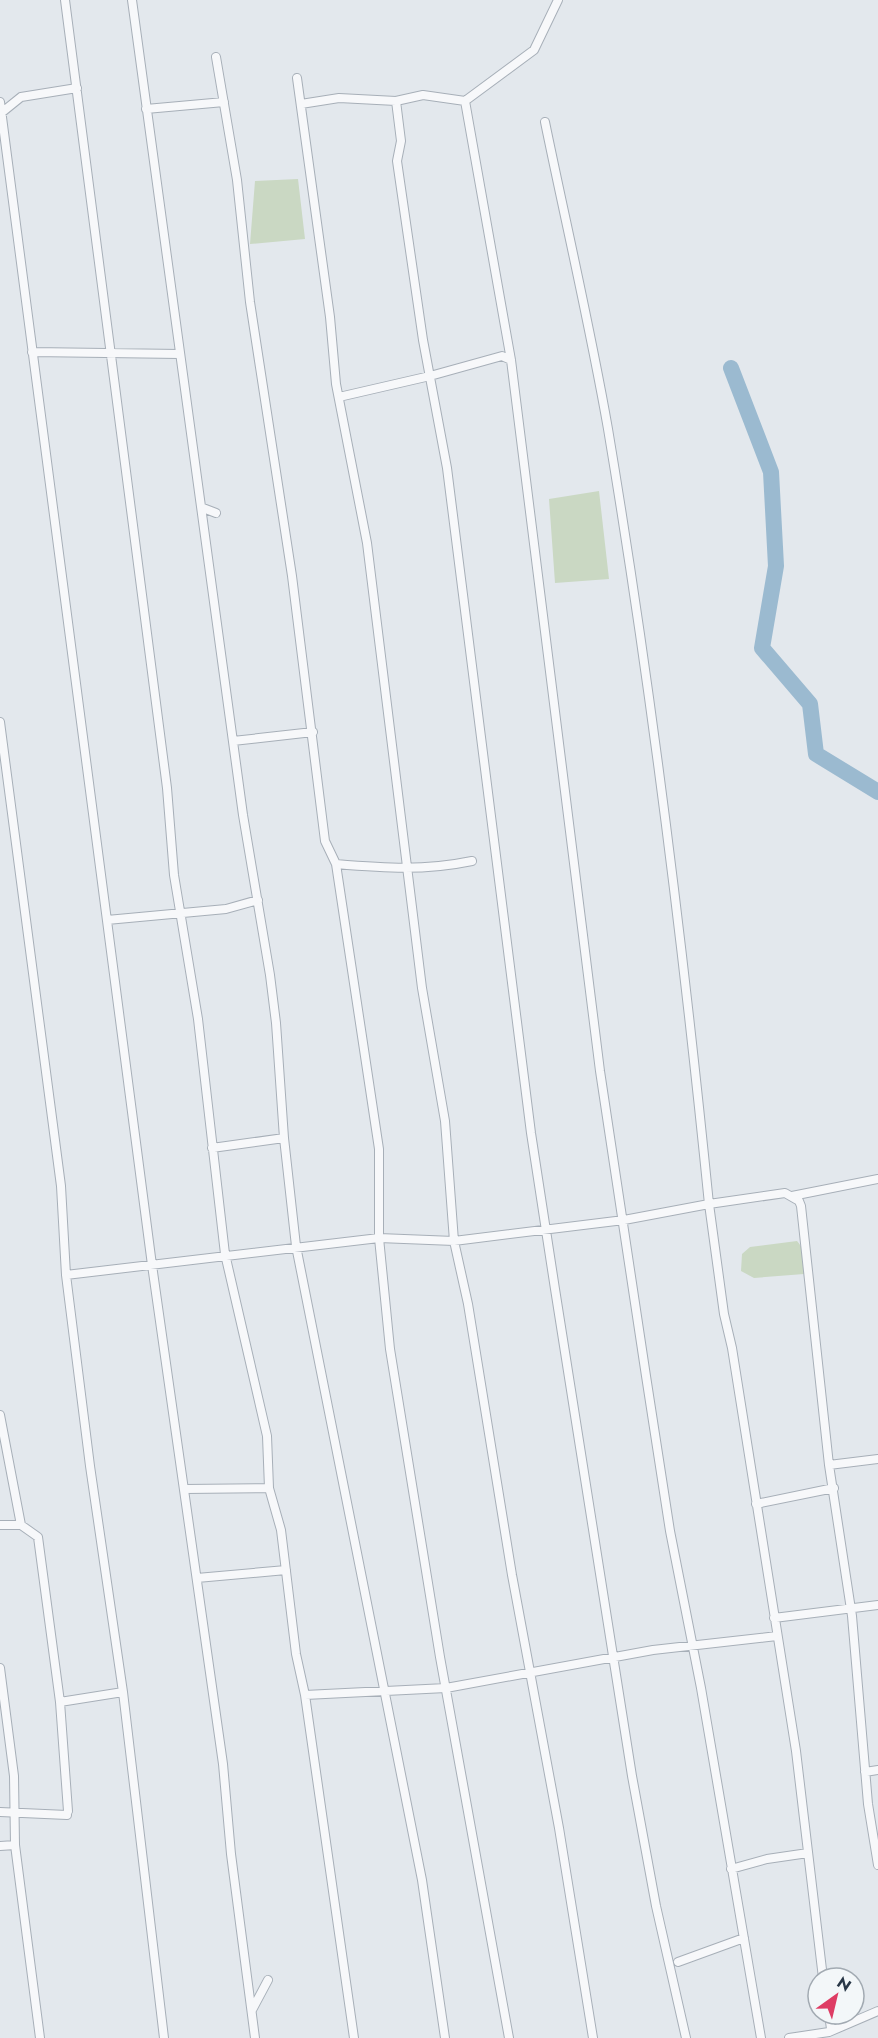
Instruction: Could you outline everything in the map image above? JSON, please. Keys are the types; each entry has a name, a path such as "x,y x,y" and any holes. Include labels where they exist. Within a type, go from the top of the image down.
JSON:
{"street":[{"path":"65,0 112,354 131,526 166,776 180,912 198,1019 225,1254 267,1436 269,1488 281,1530 296,1654 305,1695 354,2038"},
{"path":"132,0 233,741 276,1023 284,1138 296,1246 422,1880 445,2038"},
{"path":"301,104 339,98 396,100 423,95 465,101 534,50 558,0"},
{"path":"216,57 313,732 326,841 336,864 378,1149 379,1238 390,1349 446,1688 508,2038"},
{"path":"297,78 339,397 367,543 422,988 445,1121 454,1241 476,1348 593,2038"},
{"path":"1,114 21,97 77,88"},
{"path":"396,100 401,141 396,161 447,468 531,1132 654,1894 686,2038"},
{"path":"465,101 511,360 600,1071 667,1509 761,2038"},
{"path":"0,102 152,1265 186,1489 223,1764 255,2038"},
{"path":"146,109 224,102"},
{"path":"544,122 607,427 625,542 689,1006 709,1204 796,1750 822,1966"},
{"path":"32,352 180,354"},
{"path":"339,397 430,376 502,356 511,360"},
{"path":"203,508 216,513"},
{"path":"0,722 4,793 17,842 41,1050 61,1186 66,1275 90,1466 123,1692 164,2038"},
{"path":"233,741 313,732"},
{"path":"336,864 409,870 438,868 472,861"},
{"path":"107,920 124,921 180,912 226,909 258,900"},
{"path":"212,1148 284,1138"},
{"path":"792,1196 878,1179"},
{"path":"66,1275 225,1254 379,1238 454,1241 547,1231 785,1193 792,1196 801,1206 829,1465 851,1608 865,1772 878,1864"},
{"path":"0,1415 21,1525"},
{"path":"829,1465 878,1459"},
{"path":"186,1489 269,1488"},
{"path":"756,1504 834,1488"},
{"path":"0,1526 21,1525 38,1537 60,1702 67,1813 0,1812"},
{"path":"197,1578 286,1570"},
{"path":"774,1618 878,1605"},
{"path":"305,1695 446,1688 692,1644 777,1636"},
{"path":"0,1668 14,1776 15,1845 40,2038"},
{"path":"60,1702 123,1692"},
{"path":"865,1772 878,1770"},
{"path":"0,1846 15,1845"},
{"path":"731,1869 767,1859 808,1853"},
{"path":"678,1962 744,1938"},
{"path":"251,2012 268,1980"},
{"path":"789,2038 830,2033 878,2014"}],"green space":[{"path":"298,179 305,239 250,244 255,181"},
{"path":"599,491 609,579 555,583 549,499"},
{"path":"797,1241 805,1260 804,1274 754,1278 741,1271 742,1254 750,1247"}],"waterway":[{"path":"731,368 771,472 776,566 762,648 810,704 816,754 878,792"}]}
